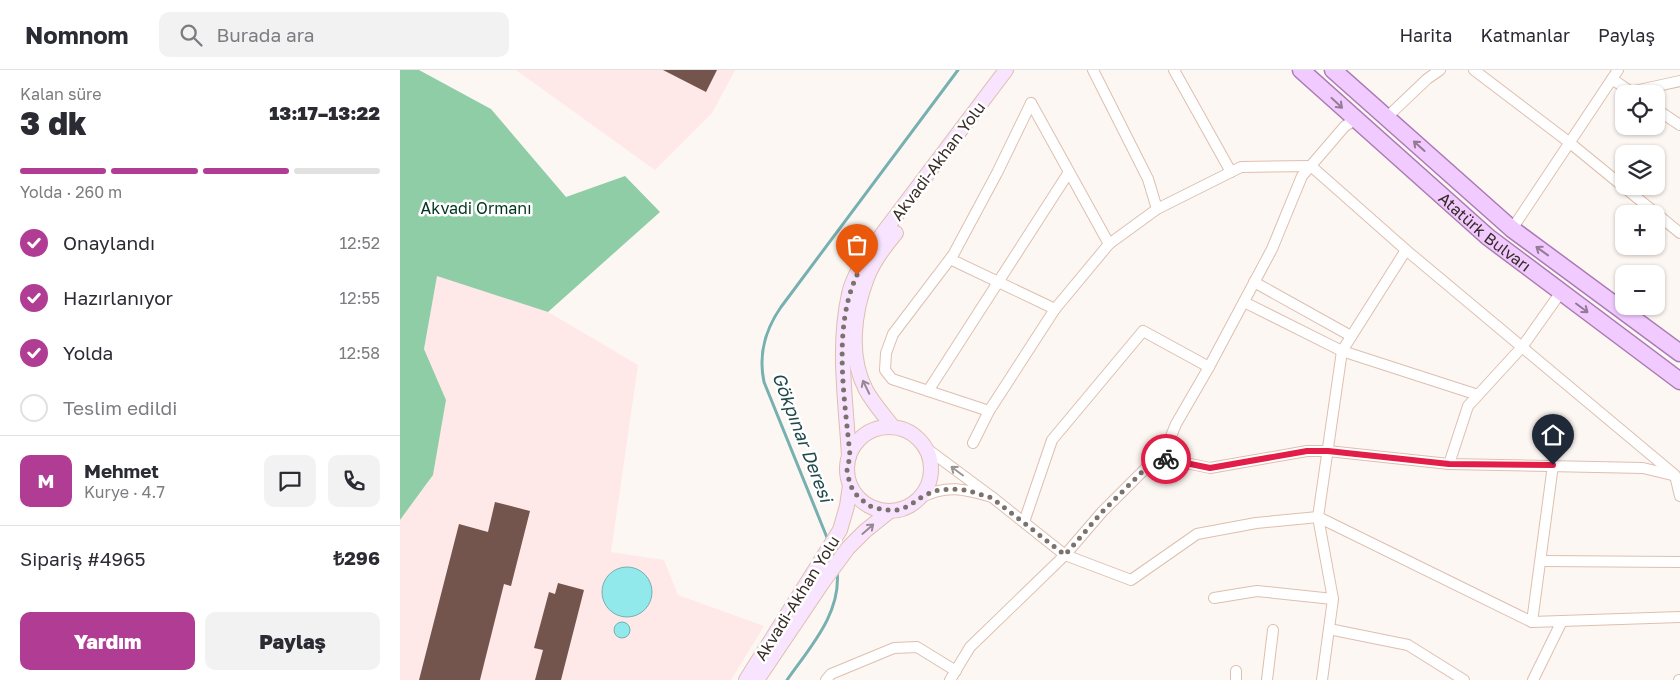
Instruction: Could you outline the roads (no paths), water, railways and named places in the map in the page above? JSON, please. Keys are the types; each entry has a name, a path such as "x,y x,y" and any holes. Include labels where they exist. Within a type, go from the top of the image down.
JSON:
{"main road":[{"name":"Akvadi-Akhan Yolu","path":"850,456 842,369 844,328 849,292 864,258 1006,70"},
{"name":"Akvadi-Akhan Yolu","path":"893,428 866,390 856,361 856,315 867,277 879,255 1018,70"},
{"name":"Atatürk Bulvarı","path":"1301,70 1488,237 1680,381"},
{"name":"Atatürk Bulvarı","path":"1333,70 1512,229 1680,353"},
{"path":"893,428 906,431 917,438 926,448 931,474 927,487 920,498 909,506 890,511 870,506 858,497 850,485 847,470 850,456 856,443 867,434 880,429 893,428"},
{"name":"Akvadi-Akhan Yolu","path":"746,680 840,530 847,506 850,485"},
{"name":"Akvadi-Akhan Yolu","path":"757,680 848,548 865,531 890,511"}],"street":[{"path":"1093,70 1148,179 1157,209"},
{"path":"1174,70 1231,172"},
{"path":"1387,117 1440,70"},
{"path":"1474,70 1570,143 1680,233"},
{"path":"1512,229 1618,70"},
{"path":"1612,79 1621,85"},
{"path":"1664,85 1680,81"},
{"path":"989,411 892,379 886,370 886,353 893,334 950,259 997,173 1031,103 1109,244"},
{"path":"1665,115 1680,125"},
{"path":"1162,458 1176,424 1209,367 1272,249 1302,176 1344,126 1355,120"},
{"path":"973,442 989,411 1055,309 1109,244 1157,209 1241,167 1311,166 1406,250 1677,475 1680,496"},
{"path":"928,391 1069,172"},
{"path":"1322,680 1333,599 1318,517 1342,351 1406,250"},
{"path":"950,259 1055,309"},
{"path":"1254,282 1351,336"},
{"path":"1449,464 1468,406 1522,347 1561,292"},
{"path":"1244,302 1342,351 1478,395"},
{"path":"1024,522 1052,440 1143,331 1209,367"},
{"path":"926,448 1065,555 1131,580 1197,534 1256,523 1318,517 1532,622 1680,617"},
{"path":"826,680 831,674 894,648 917,647 953,675 970,647 1065,555 1102,512 1151,463 1162,458 1210,468 1307,451 1328,451 1449,464 1643,468 1677,475"},
{"path":"1532,622 1553,465"},
{"path":"920,498 934,491 949,489 966,490 992,498"},
{"path":"1541,561 1680,562"},
{"path":"1214,598 1257,591 1333,599"},
{"path":"1533,680 1562,621"},
{"path":"1329,629 1408,645 1464,680"},
{"path":"1267,680 1273,630"}],"water":[{"path":"627,567 636,569 647,578 652,592 650,601 641,612 627,617 618,615 607,606 602,592 604,583 613,572"},
{"path":"622,622 628,624 630,630 628,636 622,638 616,636 614,630 616,624"}],"waterway":[{"name":"Gökpınar Deresi","path":"828,540 764,382 762,372 764,343 771,324 781,307 958,70"},
{"name":"Gökpınar Deresi","path":"787,680 814,642 829,615 835,601 837,570"}],"park label":[{"name":"Akvadi Ormanı","path":"476,208"}]}
